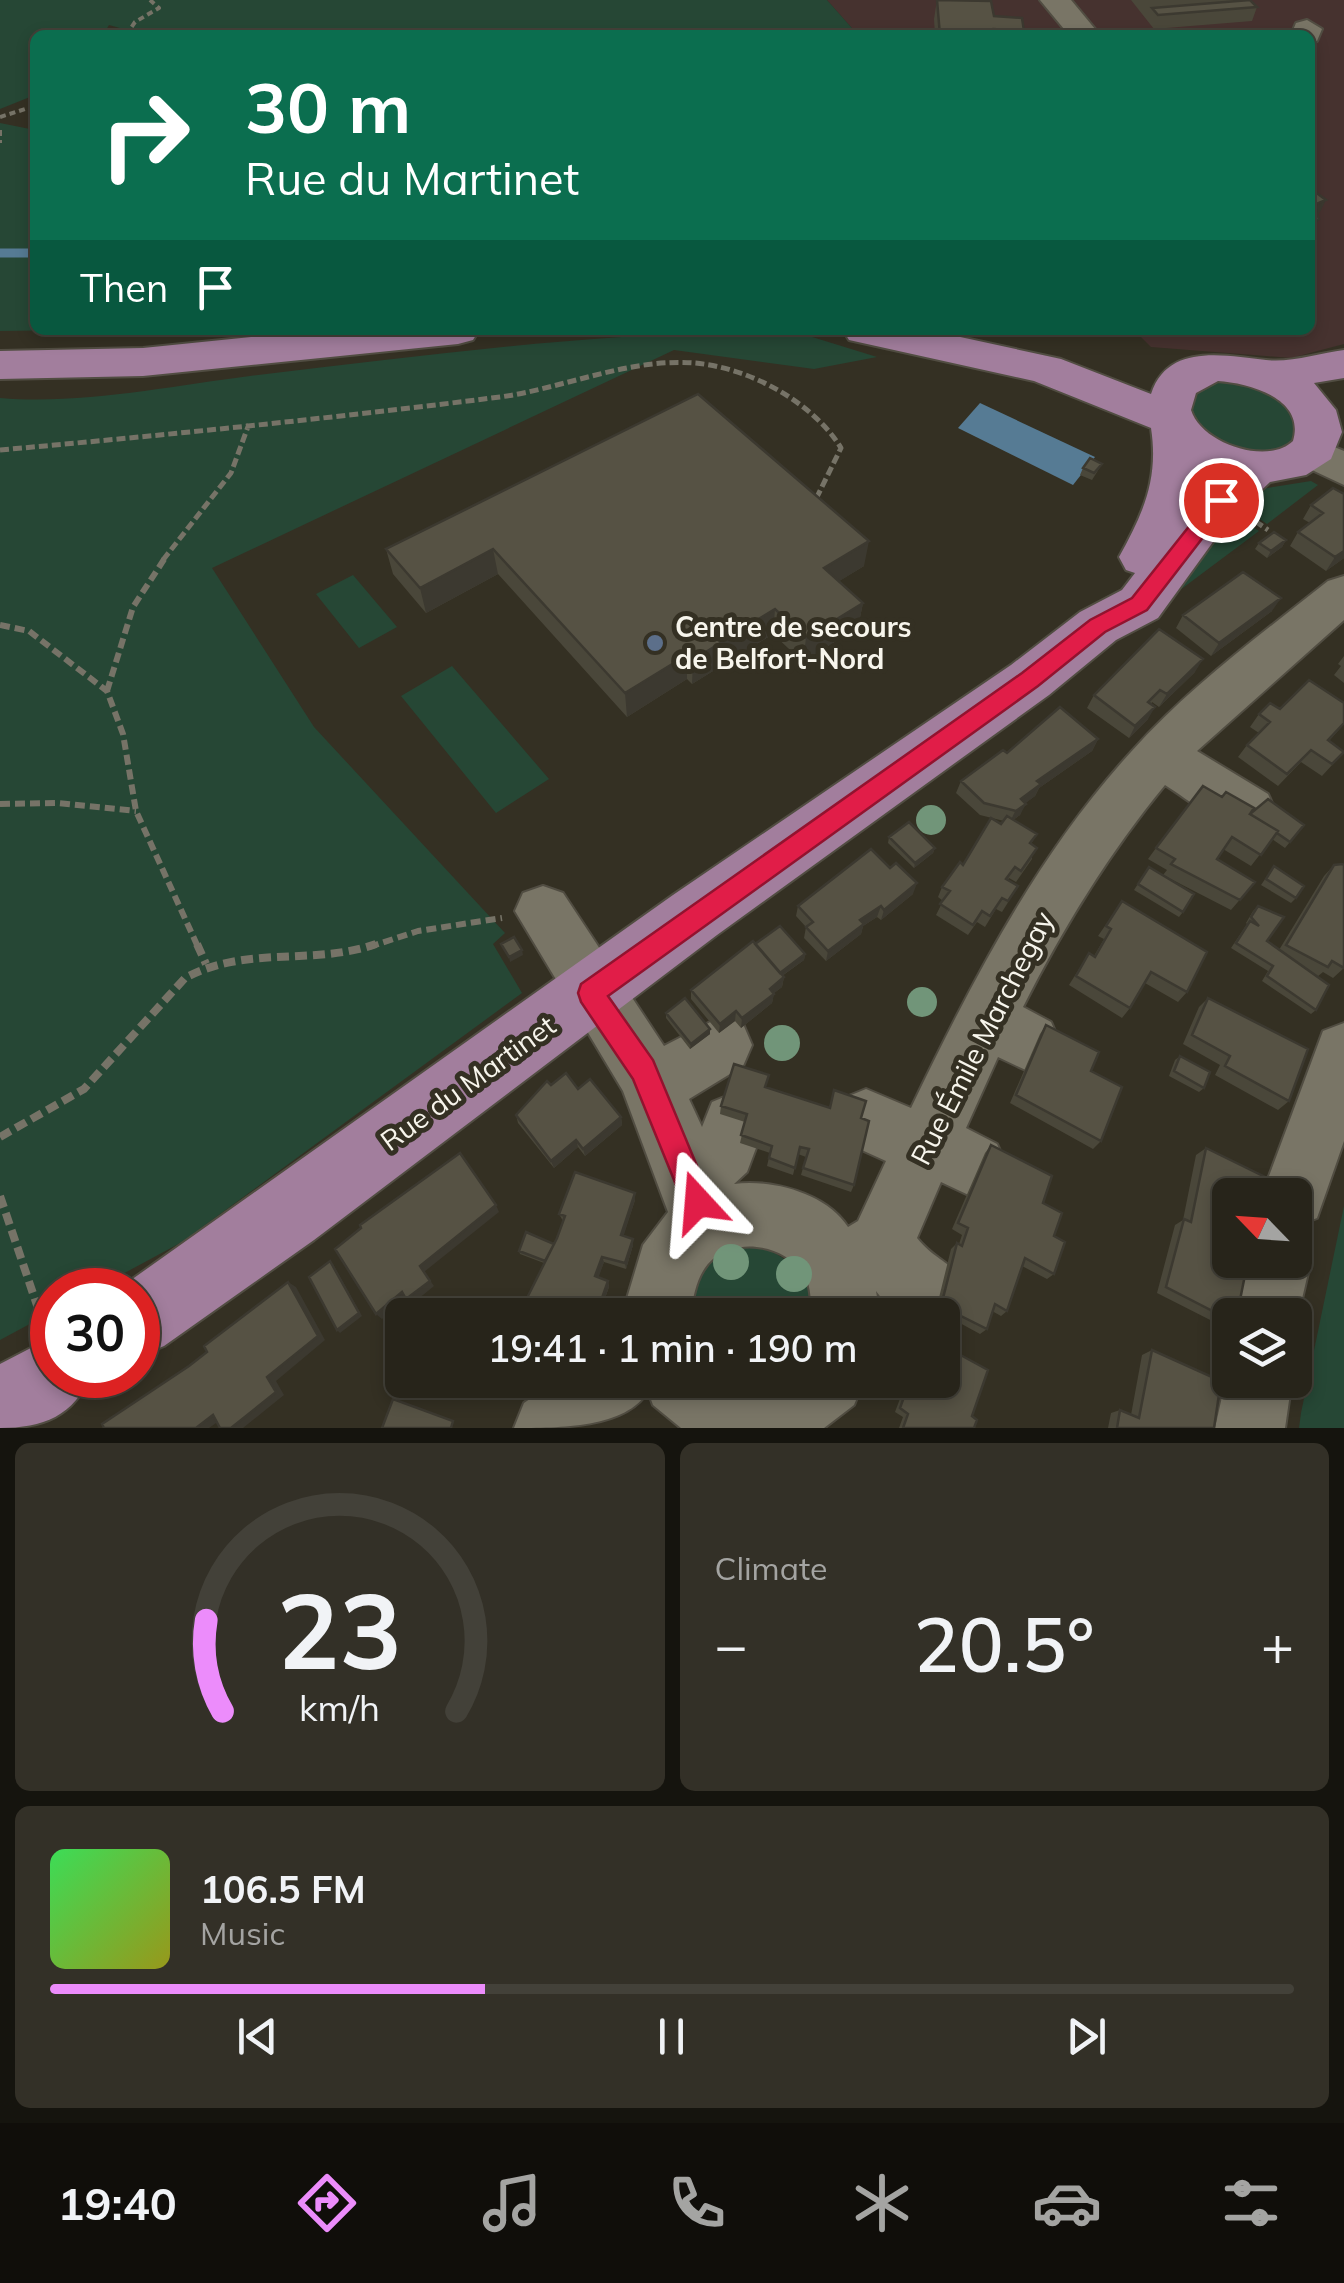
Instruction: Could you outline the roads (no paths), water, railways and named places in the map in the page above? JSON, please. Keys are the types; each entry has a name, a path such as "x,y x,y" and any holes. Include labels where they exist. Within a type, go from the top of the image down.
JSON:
{"main road":[{"path":"0,366 143,362 409,335"},
{"path":"888,335 1046,368 1174,424 1204,452 1256,467 1280,466 1329,437 1305,399 1268,375"},
{"path":"1046,368 1072,366 1188,374 1225,366 1268,375 1344,364"},
{"path":"1098,626 1166,518 1178,484 1168,395 1188,374"},
{"name":"Rue du Martinet","path":"160,1305 1030,680 1098,626 1140,604 1209,512 1256,467"},
{"path":"0,1406 30,1375"}],"street":[{"path":"1055,0 1081,30"},
{"name":"Rue Émile Marchegay","path":"855,1277 943,1152 1008,1031 1031,932 1128,793 1236,664 1344,594"},
{"path":"1162,755 1249,810"},
{"path":"543,912 591,993 698,1202 732,1212 763,1212 792,1222 855,1277 907,1278 934,1293"},
{"path":"639,1092 722,1045"},
{"path":"1299,1178 1321,1106 1344,1052"},
{"path":"866,1120 943,1152"},
{"path":"659,1298 666,1264 682,1240 734,1124"},
{"path":"549,1428 592,1398"},
{"path":"697,1398 711,1411 745,1422 779,1420 814,1398"},
{"path":"1250,1428 1254,1398"}],"water":[{"path":"980,403 1095,457 1073,485 958,428"}],"waterway":[{"path":"0,253 30,253"}],"place":[{"name":"Centre de secours de Belfort-Nord","path":"655,643"}]}
